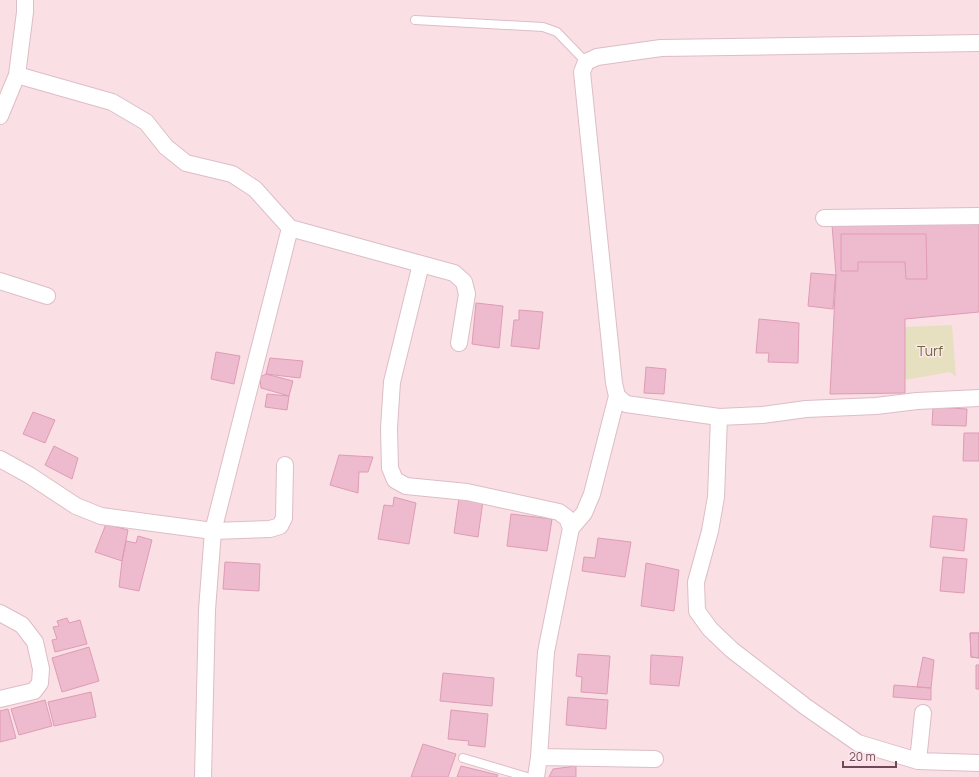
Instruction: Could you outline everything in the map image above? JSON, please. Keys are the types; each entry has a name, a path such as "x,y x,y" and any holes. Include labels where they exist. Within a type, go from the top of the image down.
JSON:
{"street":[{"path":"0,116 17,75 25,12 25,0"},
{"path":"536,777 539,757 546,652 571,528 584,514 592,494 617,396 614,383 582,72 586,62 597,57 661,48 979,43"},
{"path":"17,75 112,102 146,122 166,147 186,163 232,174 255,189 290,228 454,273 464,282 467,294 459,343"},
{"path":"824,218 979,216"},
{"path":"203,777 207,610 213,531 290,228"},
{"path":"421,264 392,382 389,428 390,468 395,480 406,486 467,492 559,512 567,518 571,528"},
{"path":"0,281 48,296"},
{"path":"617,396 626,404 719,417 876,406 916,401 979,398"},
{"path":"719,417 716,497 710,531 696,582 697,611 710,629 732,650 806,707 858,743 918,761 979,763"},
{"path":"0,459 30,475 76,506 101,516 213,531 270,529 280,526 284,518 285,465"},
{"path":"0,613 22,625 34,642 41,669 40,683 34,691 0,699"},
{"path":"918,761 923,714"},
{"path":"539,757 655,760"}],"lane":[{"path":"414,20 543,27 557,32 586,62"},
{"path":"463,758 527,777"}],"green space":[{"name":"Turf","path":"952,325 956,377 950,372 905,380 905,327"}],"building":[{"path":"979,224 979,312 905,319 905,393 830,394 836,275 832,225"},
{"path":"841,234 926,234 927,279 906,279 905,262 858,262 858,271 841,271"},
{"path":"811,273 836,275 833,309 808,306"},
{"path":"476,303 503,306 499,348 472,344"},
{"path":"519,310 543,312 539,349 511,346 514,320 519,320"},
{"path":"759,319 799,323 798,363 768,362 769,353 756,353"},
{"path":"216,352 240,356 234,384 211,379"},
{"path":"270,358 303,361 300,378 266,374"},
{"path":"646,367 666,369 664,394 644,393"},
{"path":"266,374 293,381 289,396 261,388 260,377"},
{"path":"267,394 289,396 287,410 265,407"},
{"path":"933,407 967,409 966,426 932,425"},
{"path":"33,412 55,420 45,443 23,434"},
{"path":"964,433 979,433 979,461 963,461"},
{"path":"54,446 78,458 72,479 45,465"},
{"path":"339,455 373,457 368,472 359,472 358,493 330,485"},
{"path":"394,497 416,503 409,544 378,539 384,505 393,506"},
{"path":"459,498 483,501 478,537 454,533"},
{"path":"511,514 552,519 547,551 507,546"},
{"path":"933,516 967,519 964,551 930,547"},
{"path":"106,524 128,530 122,561 95,552"},
{"path":"138,536 152,540 139,591 119,587 126,541 136,543"},
{"path":"598,538 631,542 625,577 582,571 584,557 595,558"},
{"path":"943,557 967,559 964,593 940,591"},
{"path":"225,562 260,564 259,591 223,589"},
{"path":"646,563 679,570 674,611 641,606"},
{"path":"67,618 69,623 80,620 87,644 55,652 52,640 57,639 53,627 59,626 57,621"},
{"path":"970,633 979,633 979,658 971,657"},
{"path":"970,633 979,633 979,658 971,657"},
{"path":"89,647 99,681 62,692 52,658"},
{"path":"578,654 610,656 607,694 581,692 582,677 576,676"},
{"path":"651,655 683,657 679,686 650,684"},
{"path":"923,657 934,660 931,688 917,687"},
{"path":"976,665 979,665 979,689 976,689"},
{"path":"443,673 494,678 492,706 440,701"},
{"path":"894,685 931,688 931,700 893,697"},
{"path":"91,692 96,717 54,726 48,702"},
{"path":"568,697 608,700 606,729 566,725"},
{"path":"45,700 52,726 19,735 11,709"},
{"path":"8,709 16,738 0,742 0,711"},
{"path":"451,710 488,714 485,747 468,745 469,741 448,739"},
{"path":"423,744 456,754 448,777 411,777"},
{"path":"461,766 498,775 497,777 457,777"},
{"path":"576,766 576,777 549,777 553,769"}]}
